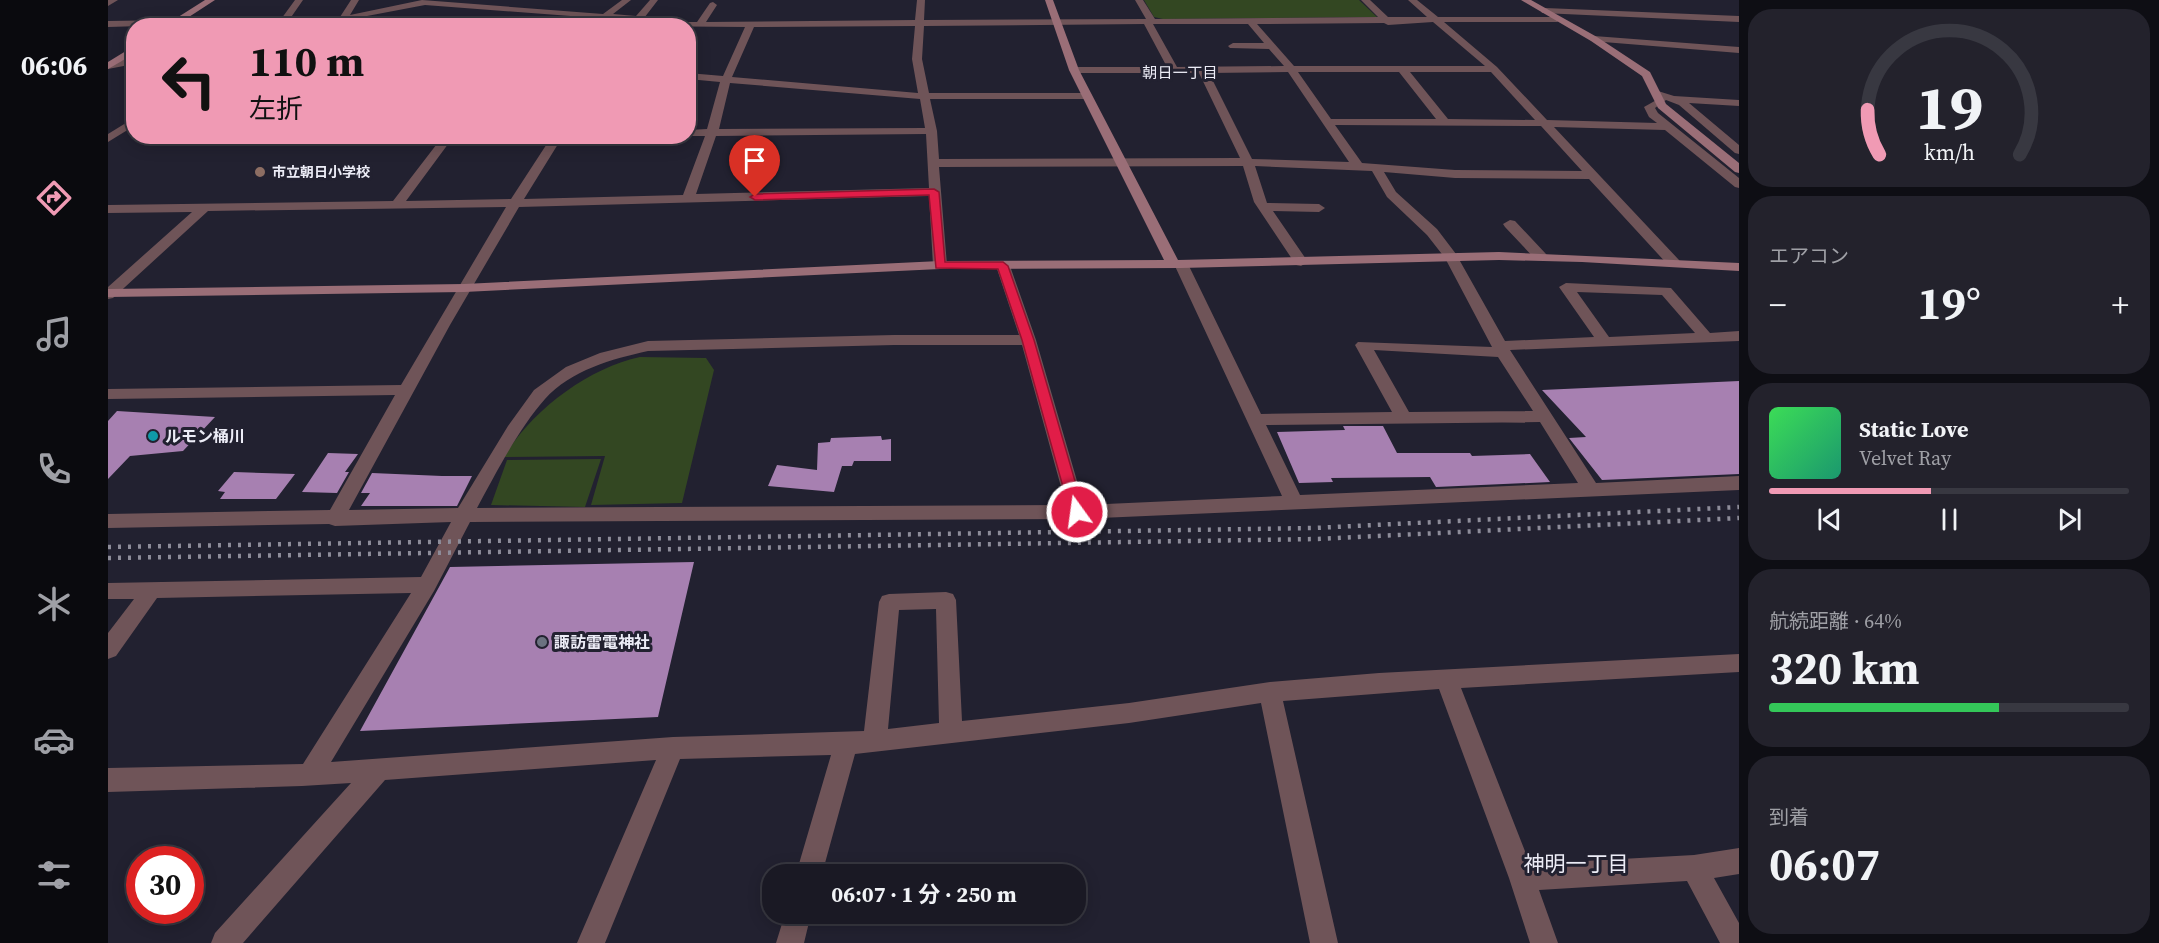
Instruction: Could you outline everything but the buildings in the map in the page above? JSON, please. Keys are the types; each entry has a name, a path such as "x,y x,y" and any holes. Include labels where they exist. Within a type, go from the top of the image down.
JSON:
{"street":[{"path":"108,3 114,0"},
{"path":"180,18 211,0"},
{"path":"286,18 299,0"},
{"path":"344,17 355,0"},
{"path":"340,18 410,3 437,0"},
{"path":"458,18 488,0"},
{"path":"602,18 627,0"},
{"path":"638,18 650,0"},
{"path":"921,0 917,59 931,131 940,266"},
{"path":"1049,0 1074,70 1120,162 1177,264 1294,502"},
{"path":"1139,0 1173,69"},
{"path":"1365,0 1388,22"},
{"path":"1412,0 1494,69 1674,263"},
{"path":"1525,0 1594,39 1646,74 1664,98 1683,103 1739,151"},
{"path":"424,2 613,18"},
{"path":"700,24 713,5"},
{"path":"1544,11 1739,19"},
{"path":"344,17 365,18"},
{"path":"696,24 1388,22 1557,19"},
{"path":"1251,22 1290,69 1358,166"},
{"path":"108,24 126,24"},
{"path":"688,199 712,133 726,81 751,24"},
{"path":"1594,39 1737,52"},
{"path":"1726,42 1737,52"},
{"path":"1233,46 1272,46"},
{"path":"108,66 126,54"},
{"path":"108,66 126,63"},
{"path":"1202,69 1248,162 1260,202 1301,262"},
{"path":"1402,69 1446,124"},
{"path":"1074,70 1494,69"},
{"path":"696,77 923,96 1087,96"},
{"path":"1664,98 1662,106 1739,169"},
{"path":"1739,103 1664,98 1649,107 1653,115 1739,184"},
{"path":"1328,122 1544,123 1668,127"},
{"path":"108,140 126,127"},
{"path":"696,133 931,131"},
{"path":"396,205 443,144"},
{"path":"335,519 513,203 553,144"},
{"path":"933,162 1248,162 1358,166 1455,174 1593,175"},
{"path":"1376,168 1391,194 1432,232 1451,257 1502,349 1591,490"},
{"path":"108,208 513,203 934,192"},
{"path":"109,294 205,207"},
{"path":"1263,207 1318,208"},
{"path":"1510,224 1541,257"},
{"path":"109,294 464,288 940,266 1301,262 1451,257 1541,257 1738,267"},
{"path":"1003,266 1028,340 1077,512"},
{"path":"1605,342 1566,287 1666,291 1706,337"},
{"path":"1403,417 1364,345 1502,349 1739,336"},
{"path":"310,774 427,585 508,439 540,394 572,371 606,356 648,346 894,340 1028,340"},
{"path":"108,394 407,390"},
{"path":"1255,420 1545,416"},
{"path":"108,521 335,519 464,515 1077,512 1739,483"},
{"path":"108,591 427,585"},
{"path":"108,650 152,590"},
{"path":"875,741 890,602 946,600 951,733"},
{"path":"108,780 310,774 674,747 846,744 1130,713 1270,692 1446,679 1739,663"},
{"path":"1446,679 1522,878 1544,943"},
{"path":"1270,692 1324,943"},
{"path":"812,864 846,744"},
{"path":"591,943 674,747"},
{"path":"225,943 379,769"},
{"path":"1522,878 1694,867 1739,861"},
{"path":"1694,867 1735,943"},
{"path":"790,943 795,924"}],"green space":[{"path":"1144,0 1359,0 1377,17 1163,19 1154,17"},
{"path":"640,357 706,358 714,370 682,503 591,505 605,456 504,457 529,424 563,394 581,381 601,371"},
{"path":"601,459 585,507 491,505 507,460"}],"railway":[{"path":"108,547 1314,528 1739,507"},
{"path":"108,558 1318,539 1739,518"}],"place":[{"name":"市立朝日小学校","path":"260,172"},
{"name":"ルモン桶川","path":"153,436"},
{"name":"諏訪雷電神社","path":"542,642"}],"district":[{"name":"朝日一丁目","path":"1180,72"},
{"name":"神明一丁目","path":"1576,863"}],"route":[{"path":"755,197 934,192 940,266 1003,266 1028,340 1077,512"}]}
